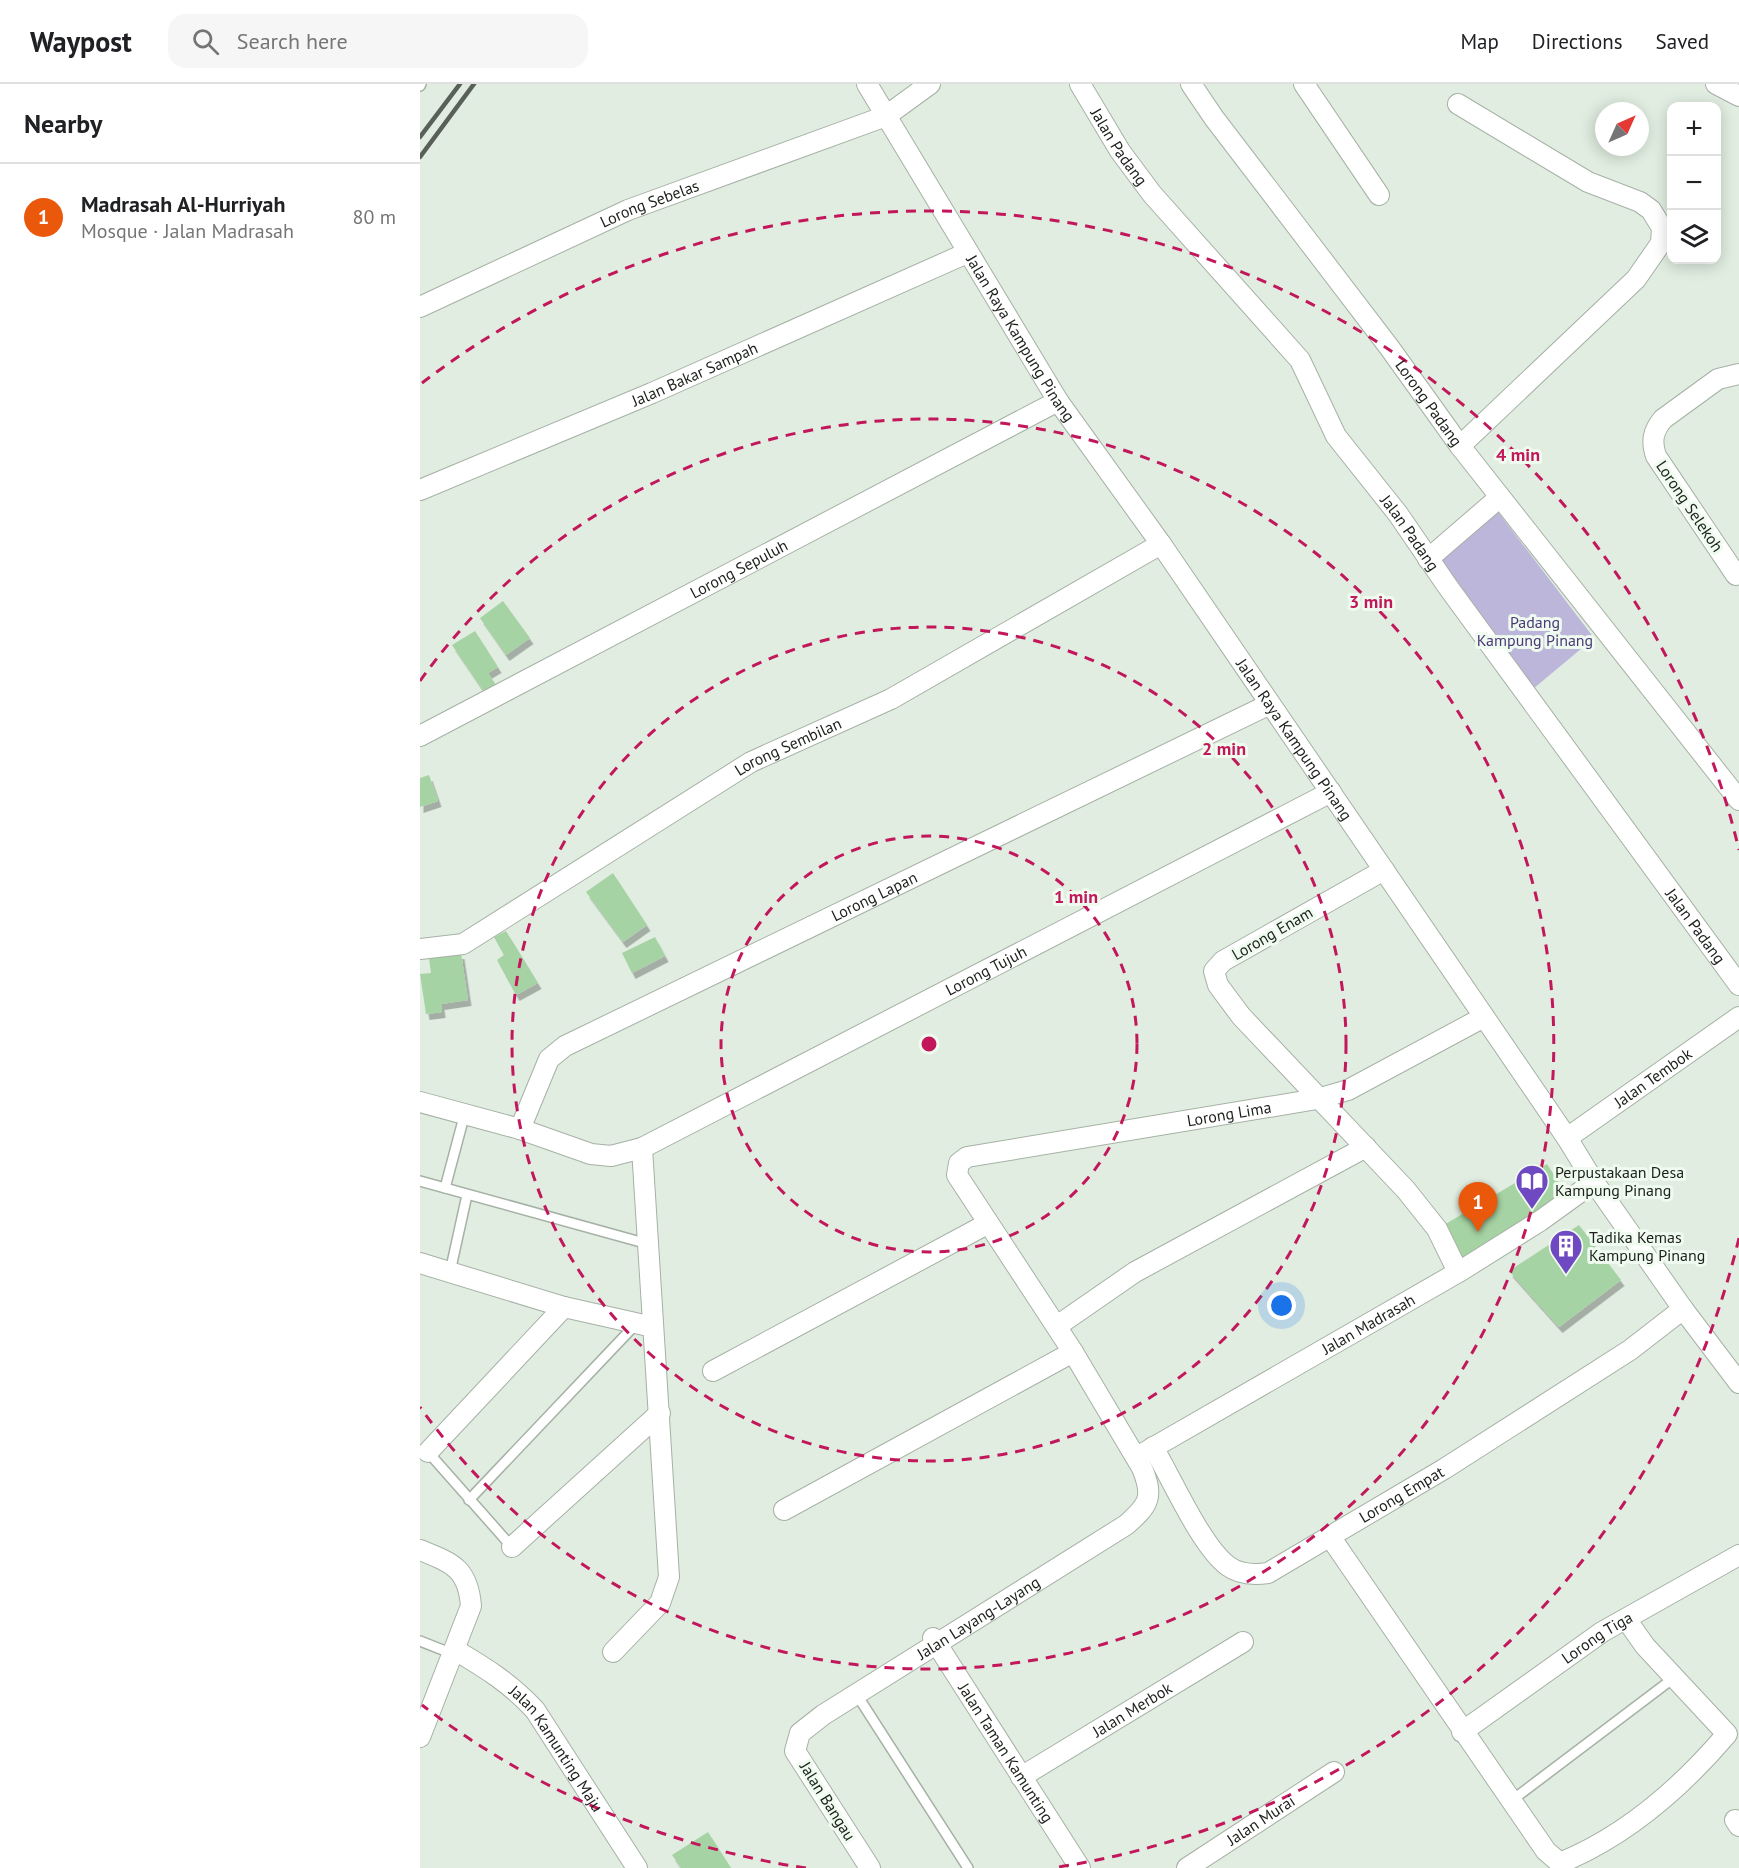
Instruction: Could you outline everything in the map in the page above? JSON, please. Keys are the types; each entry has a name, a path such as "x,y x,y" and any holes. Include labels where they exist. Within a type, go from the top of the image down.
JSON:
{"street":[{"name":"Jalan Raya Kampung Pinang","path":"867,84 1058,401 1161,544 1567,1138 1594,1182 1683,1309 1739,1383"},
{"name":"Lorong Sebelas","path":"420,306 628,210 886,116 930,84"},
{"name":"Jalan Padang","path":"1080,84 1120,151 1152,194 1300,360 1336,436 1398,514 1428,559 1739,985"},
{"name":"Lorong Padang","path":"1191,84 1214,118 1389,347 1460,446 1739,800"},
{"path":"1304,84 1379,195"},
{"path":"1716,84 1739,96"},
{"path":"1458,104 1588,182 1640,202 1651,210 1662,228 1661,243 1636,279 1460,446"},
{"name":"Jalan Bakar Sampah","path":"420,490 652,393 967,253"},
{"name":"Lorong Selekoh","path":"1736,575 1656,456 1653,446 1656,428 1663,419 1718,379 1739,374"},
{"name":"Lorong Sepuluh","path":"420,736 1058,401"},
{"path":"1428,559 1500,497"},
{"name":"Lorong Sembilan","path":"420,949 464,944 752,762 891,699 1161,544"},
{"name":"Lorong Lapan","path":"520,1130 549,1059 565,1046 1270,704"},
{"name":"Lorong Tujuh","path":"420,1102 465,1113 591,1154 611,1156 642,1148 1331,792"},
{"name":"Lorong Enam","path":"1317,1099 1241,1016 1218,985 1214,971 1223,961 1384,870"},
{"name":"Lorong Lima","path":"987,1224 957,1174 959,1163 967,1157 1317,1099 1348,1090 1484,1017"},
{"name":"Jalan Tembok","path":"1567,1138 1739,1017"},
{"path":"1317,1099 1406,1190 1437,1229 1458,1272"},
{"path":"1057,1326 1135,1272 1366,1147"},
{"path":"613,1652 660,1604 669,1577 660,1413 644,1325 648,1244 642,1148"},
{"name":"Jalan Madrasah","path":"1136,1457 1458,1272 1509,1241 1594,1182"},
{"path":"714,1371 987,1224 1057,1326 1136,1457"},
{"path":"420,1263 564,1307 644,1325"},
{"path":"428,1452 564,1307"},
{"name":"Lorong Empat","path":"1153,1447 1215,1553 1229,1568 1250,1575 1268,1573 1331,1538 1444,1469 1630,1350 1683,1309"},
{"path":"784,1510 1073,1352"},
{"path":"512,1547 660,1413"},
{"name":"Jalan Layang-Layang","path":"800,1732 936,1641 1126,1525 1143,1510 1150,1496 1148,1482 1136,1457"},
{"path":"1331,1538 1462,1732 1546,1851 1560,1863 1589,1851 1623,1830 1663,1800 1727,1734 1646,1646 1626,1619"},
{"path":"420,1550 448,1561 461,1571 470,1587 471,1606 421,1734"},
{"name":"Lorong Tiga","path":"1462,1732 1602,1632 1739,1555"},
{"name":"Jalan Taman Kamunting","path":"936,1641 1080,1868"},
{"name":"Jalan Merbok","path":"1021,1777 1243,1642"},
{"name":"Jalan Kamunting Maju","path":"454,1652 515,1688 535,1710 637,1868"},
{"name":"Jalan Bangau","path":"800,1732 795,1750 870,1868"},
{"name":"Jalan Murai","path":"1187,1868 1334,1772"}],"lane":[{"path":"445,1188 465,1113"},
{"path":"420,1181 648,1244"},
{"path":"450,1272 467,1195"},
{"path":"469,1500 644,1325"},
{"path":"428,1452 512,1547"},
{"path":"420,1641 454,1652"},
{"path":"1511,1801 1675,1677"},
{"path":"857,1695 968,1868"}],"green space":[{"name":"Padang Kampung Pinang","path":"1492,504 1594,638 1527,694 1428,559"}],"building":[{"path":"503,601 530,638 506,655 480,618"},
{"path":"475,631 498,667 488,673 496,685 484,692 452,645"},
{"path":"429,775 438,801 420,807 420,778"},
{"path":"613,873 647,925 623,942 586,892"},
{"path":"506,931 538,983 516,995 497,960 504,955 494,937"},
{"path":"655,937 665,956 632,973 622,953"},
{"path":"461,953 468,1000 441,1004 442,1012 426,1014 420,974 431,973 429,958"},
{"path":"1547,1164 1570,1200 1462,1270 1437,1229"},
{"name":"Tadika Kemas Kampung Pinang","path":"1579,1225 1621,1280 1559,1327 1509,1271"},
{"path":"708,1832 731,1868 681,1868 672,1855"}],"railway":[{"path":"420,137 460,84"},
{"path":"420,157 474,84"}],"place":[{"name":"Perpustakaan Desa Kampung Pinang","path":"1532,1210"},
{"name":"Madrasah Al-Hurriyah","path":"1478,1232"},
{"name":"Tadika Kemas Kampung Pinang","path":"1566,1275"}]}
